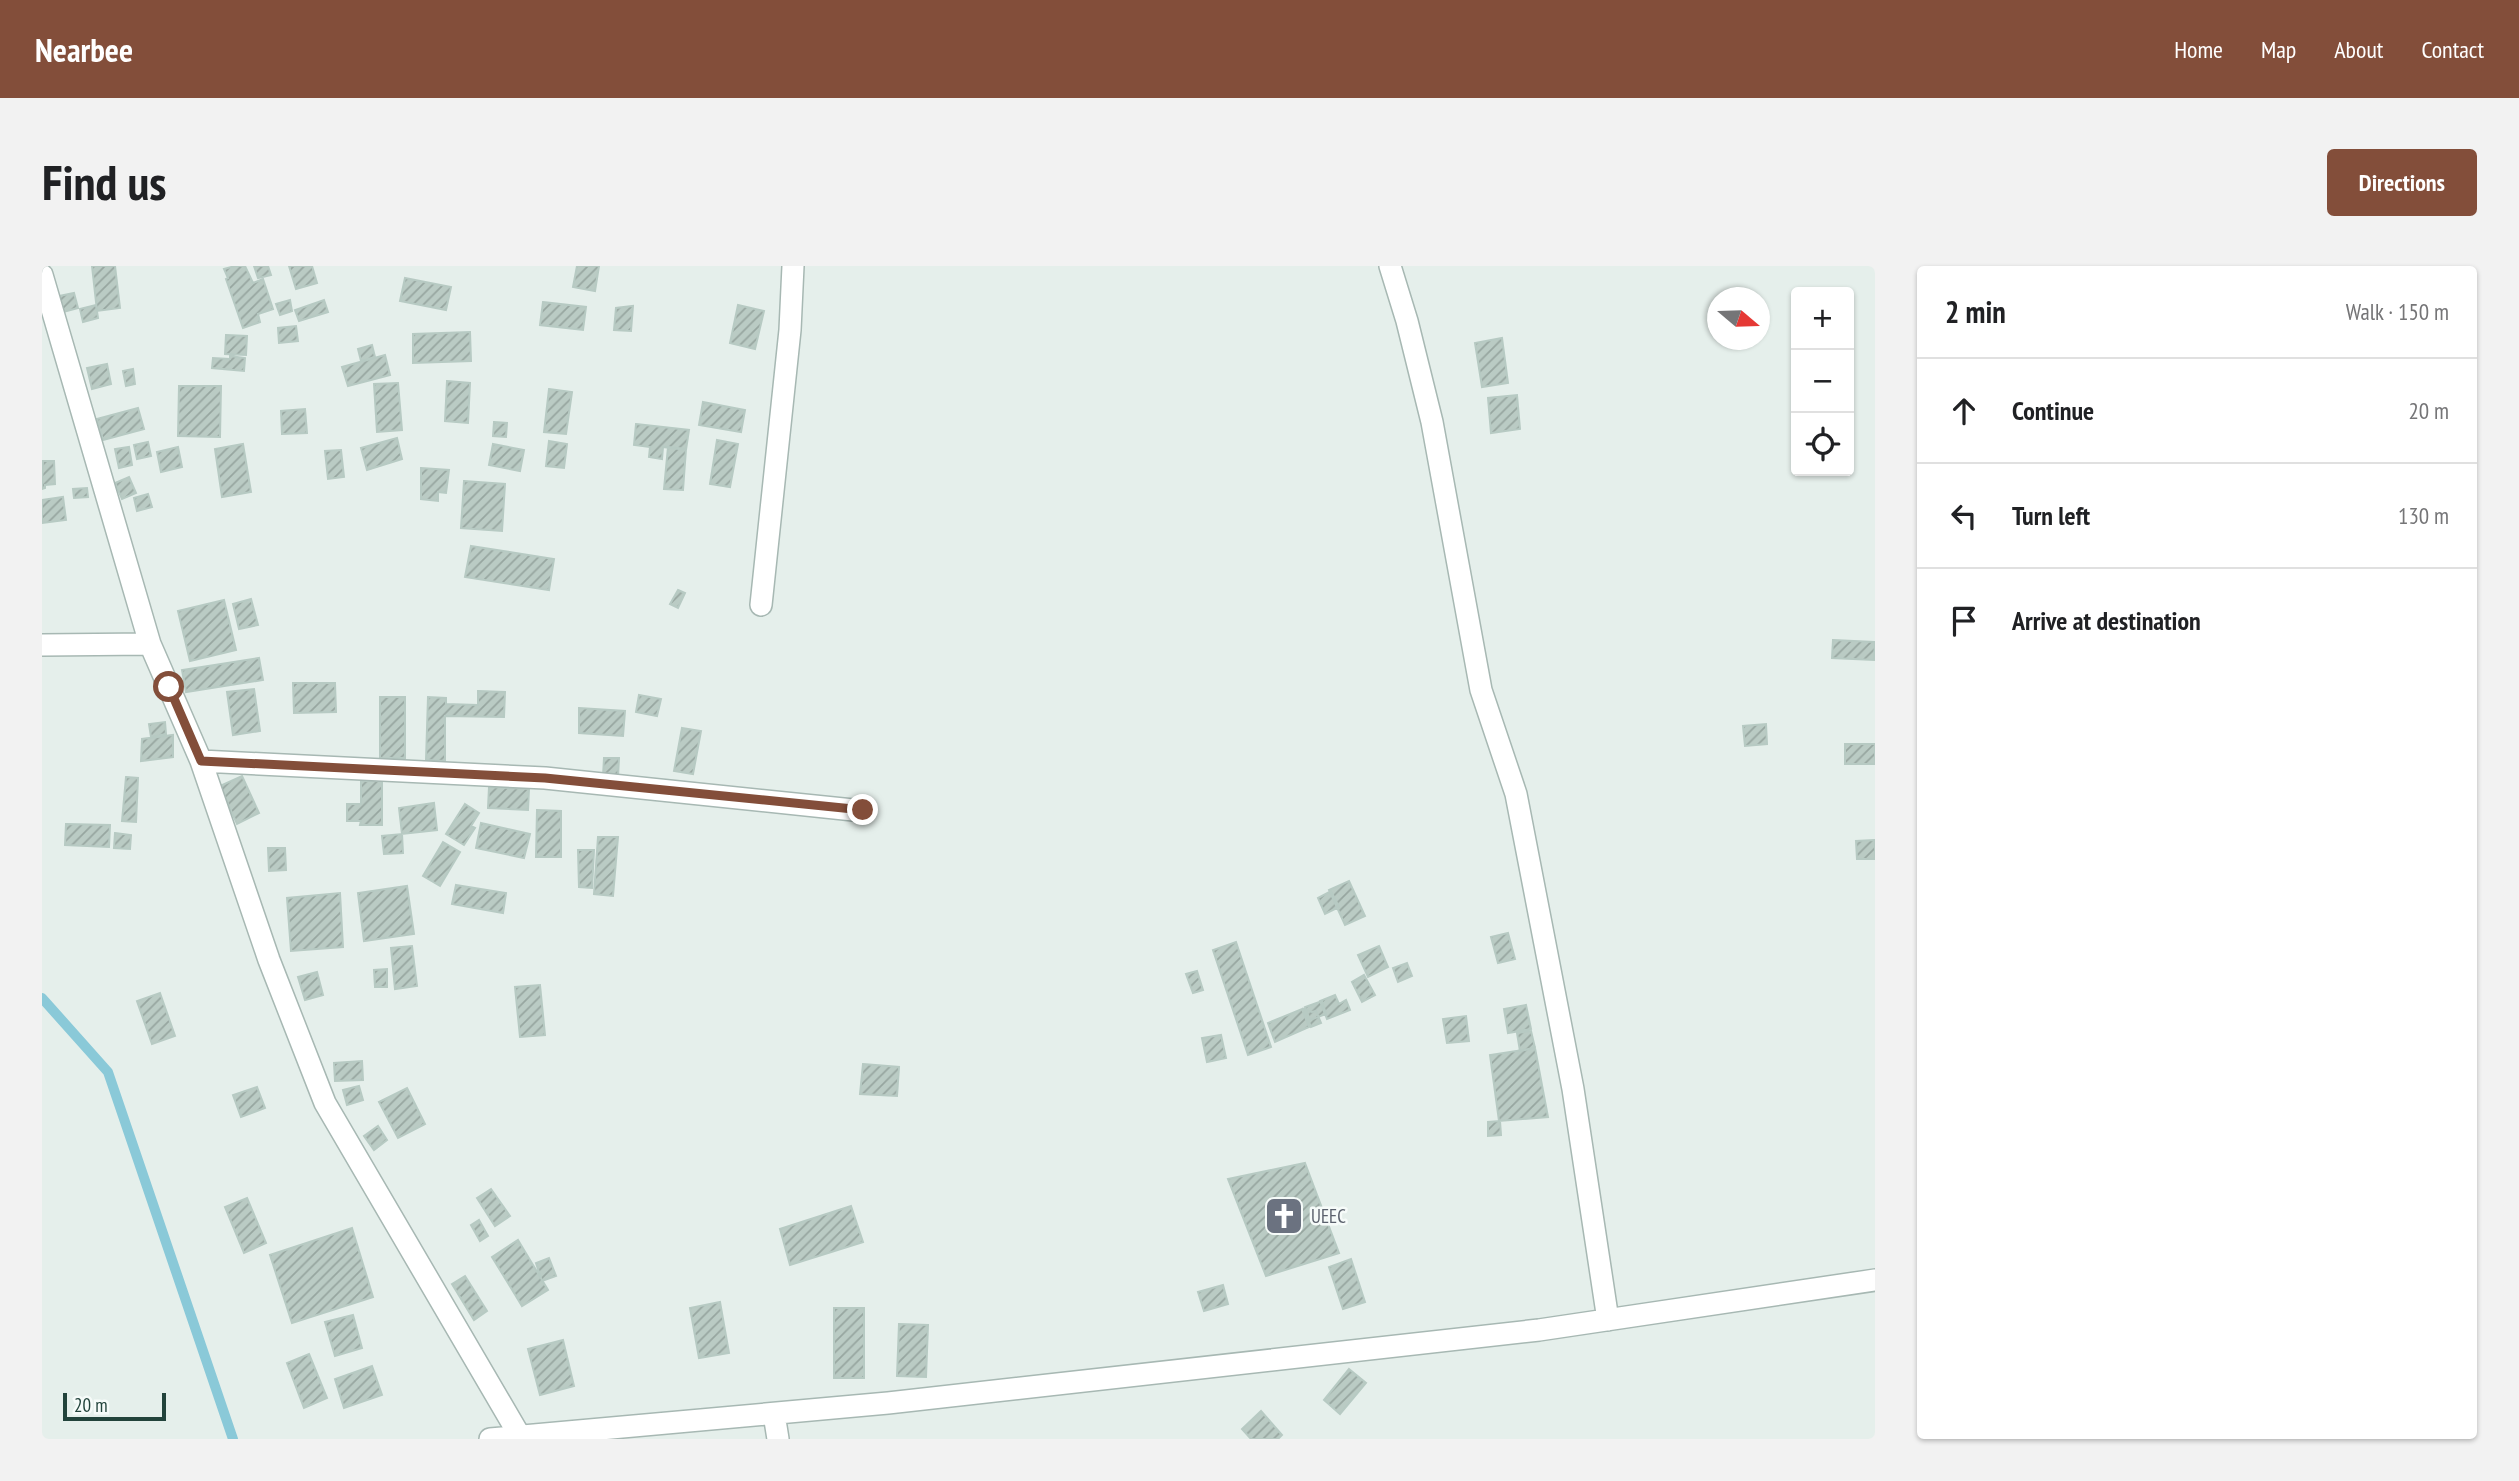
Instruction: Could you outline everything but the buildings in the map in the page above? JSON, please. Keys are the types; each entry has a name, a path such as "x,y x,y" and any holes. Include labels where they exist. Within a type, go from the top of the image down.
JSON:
{"street":[{"path":"761,605 790,330 793,266"},
{"path":"1390,266 1407,321 1432,422 1482,690 1516,794 1573,1089 1608,1320"},
{"path":"42,275 150,643 201,761 269,960 325,1104 530,1438"},
{"path":"42,645 150,643"},
{"path":"201,761 545,778 863,810"},
{"path":"490,1439 530,1438 774,1414 1511,1333 1875,1280"},
{"path":"774,1414 778,1439"}],"waterway":[{"path":"42,998 108,1072 233,1439"}],"place":[{"name":"UEEC","path":"1284,1216"}],"route":[{"path":"169,687 201,761 545,778 863,810"}]}
